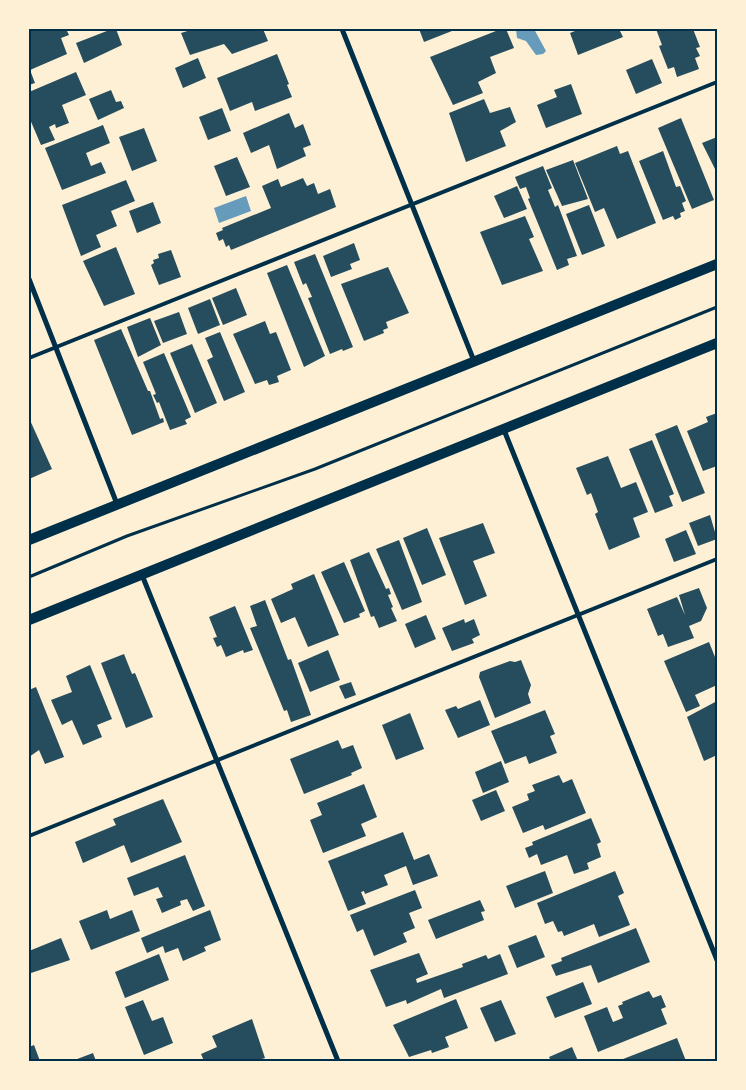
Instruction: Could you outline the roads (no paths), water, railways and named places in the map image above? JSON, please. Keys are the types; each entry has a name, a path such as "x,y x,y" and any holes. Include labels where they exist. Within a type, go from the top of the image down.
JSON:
{"main road":[{"path":"29,540 717,264"},
{"path":"29,620 717,343"}],"street":[{"path":"342,29 414,204 474,362"},
{"path":"29,278 117,504"},
{"path":"504,430 717,960"},
{"path":"142,574 338,1061"}],"lane":[{"path":"29,358 717,82"},
{"path":"29,836 717,560"}],"water":[{"path":"516,29 534,29 546,51 543,54 536,55 526,41 517,38"},
{"path":"246,196 251,211 219,223 214,208"}]}
